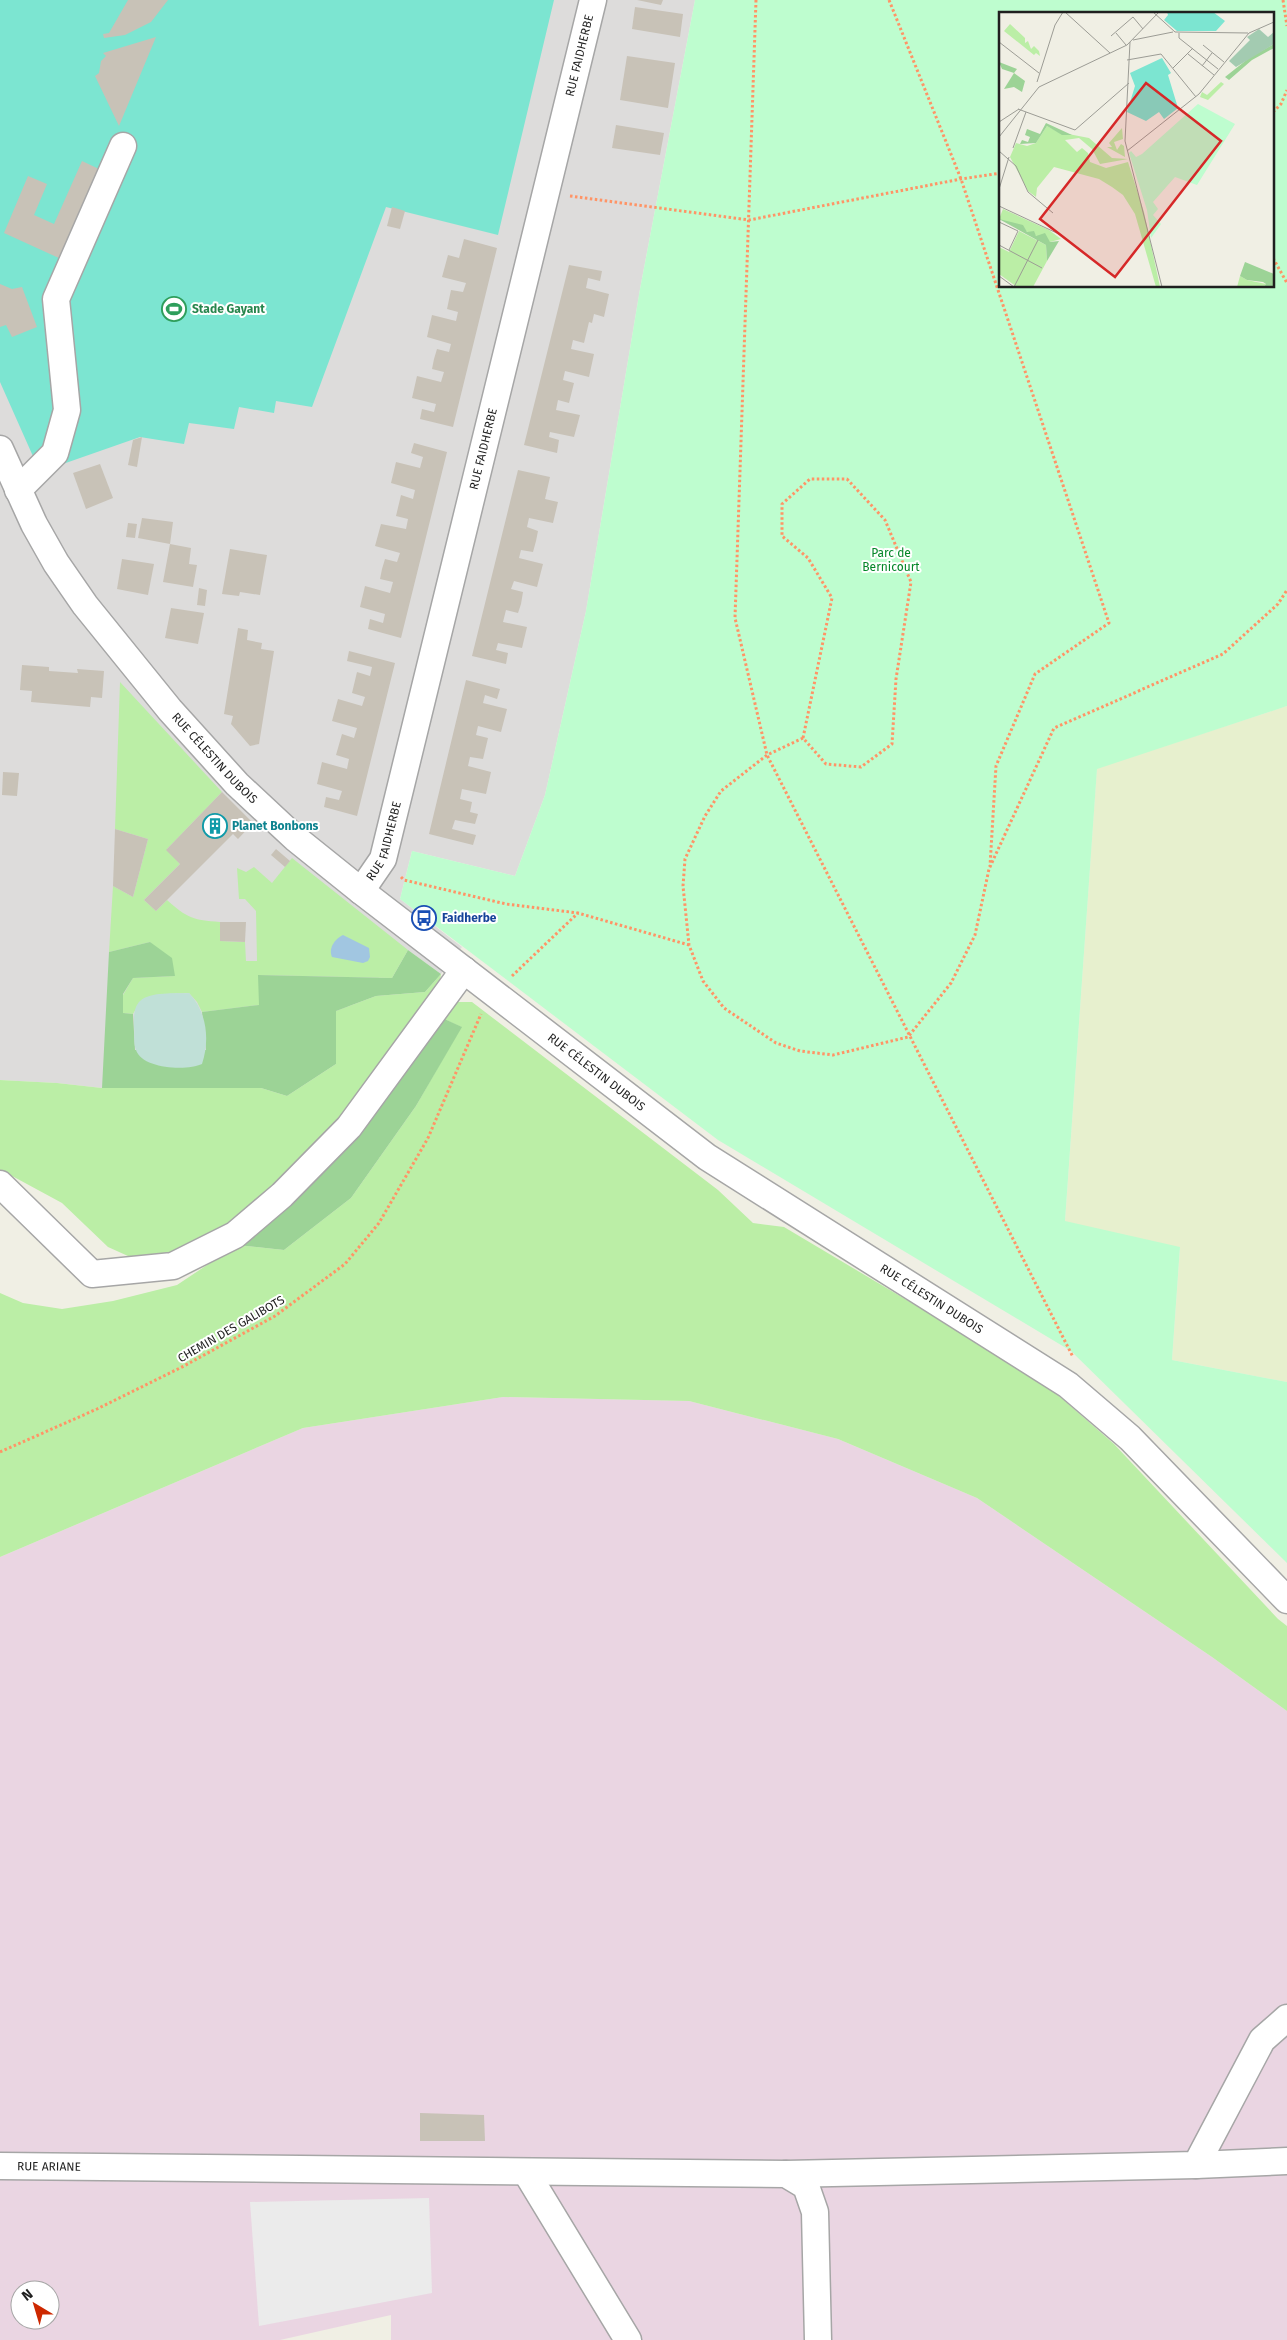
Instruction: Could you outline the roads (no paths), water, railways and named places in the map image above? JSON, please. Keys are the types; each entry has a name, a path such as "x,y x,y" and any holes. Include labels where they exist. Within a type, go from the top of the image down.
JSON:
{"street":[{"name":"RUE FAIDHERBE","path":"361,892 383,859 593,0"},
{"path":"18,490 55,453 67,410 56,299 123,146"},
{"name":"RUE CÉLESTIN DUBOIS","path":"0,449 18,490 56,563 85,605 138,673 255,802 295,838 361,892 707,1157 997,1338 1068,1385 1130,1438 1287,1600"},
{"path":"0,1184 92,1274 172,1266 235,1235 289,1188 349,1127 464,970"},
{"path":"1196,2165 1262,2040 1287,2018"},
{"name":"RUE ARIANE","path":"0,2166 786,2174 1287,2162"},
{"path":"526,2172 628,2340"},
{"path":"786,2174 806,2186 815,2212 818,2340"}],"place":[{"name":"Stade Gayant","path":"174,309"},
{"name":"Planet Bonbons","path":"215,826"},
{"name":"Faidherbe","path":"424,918"}],"park label":[{"name":"Parc de Bernicourt","path":"891,560"}]}
